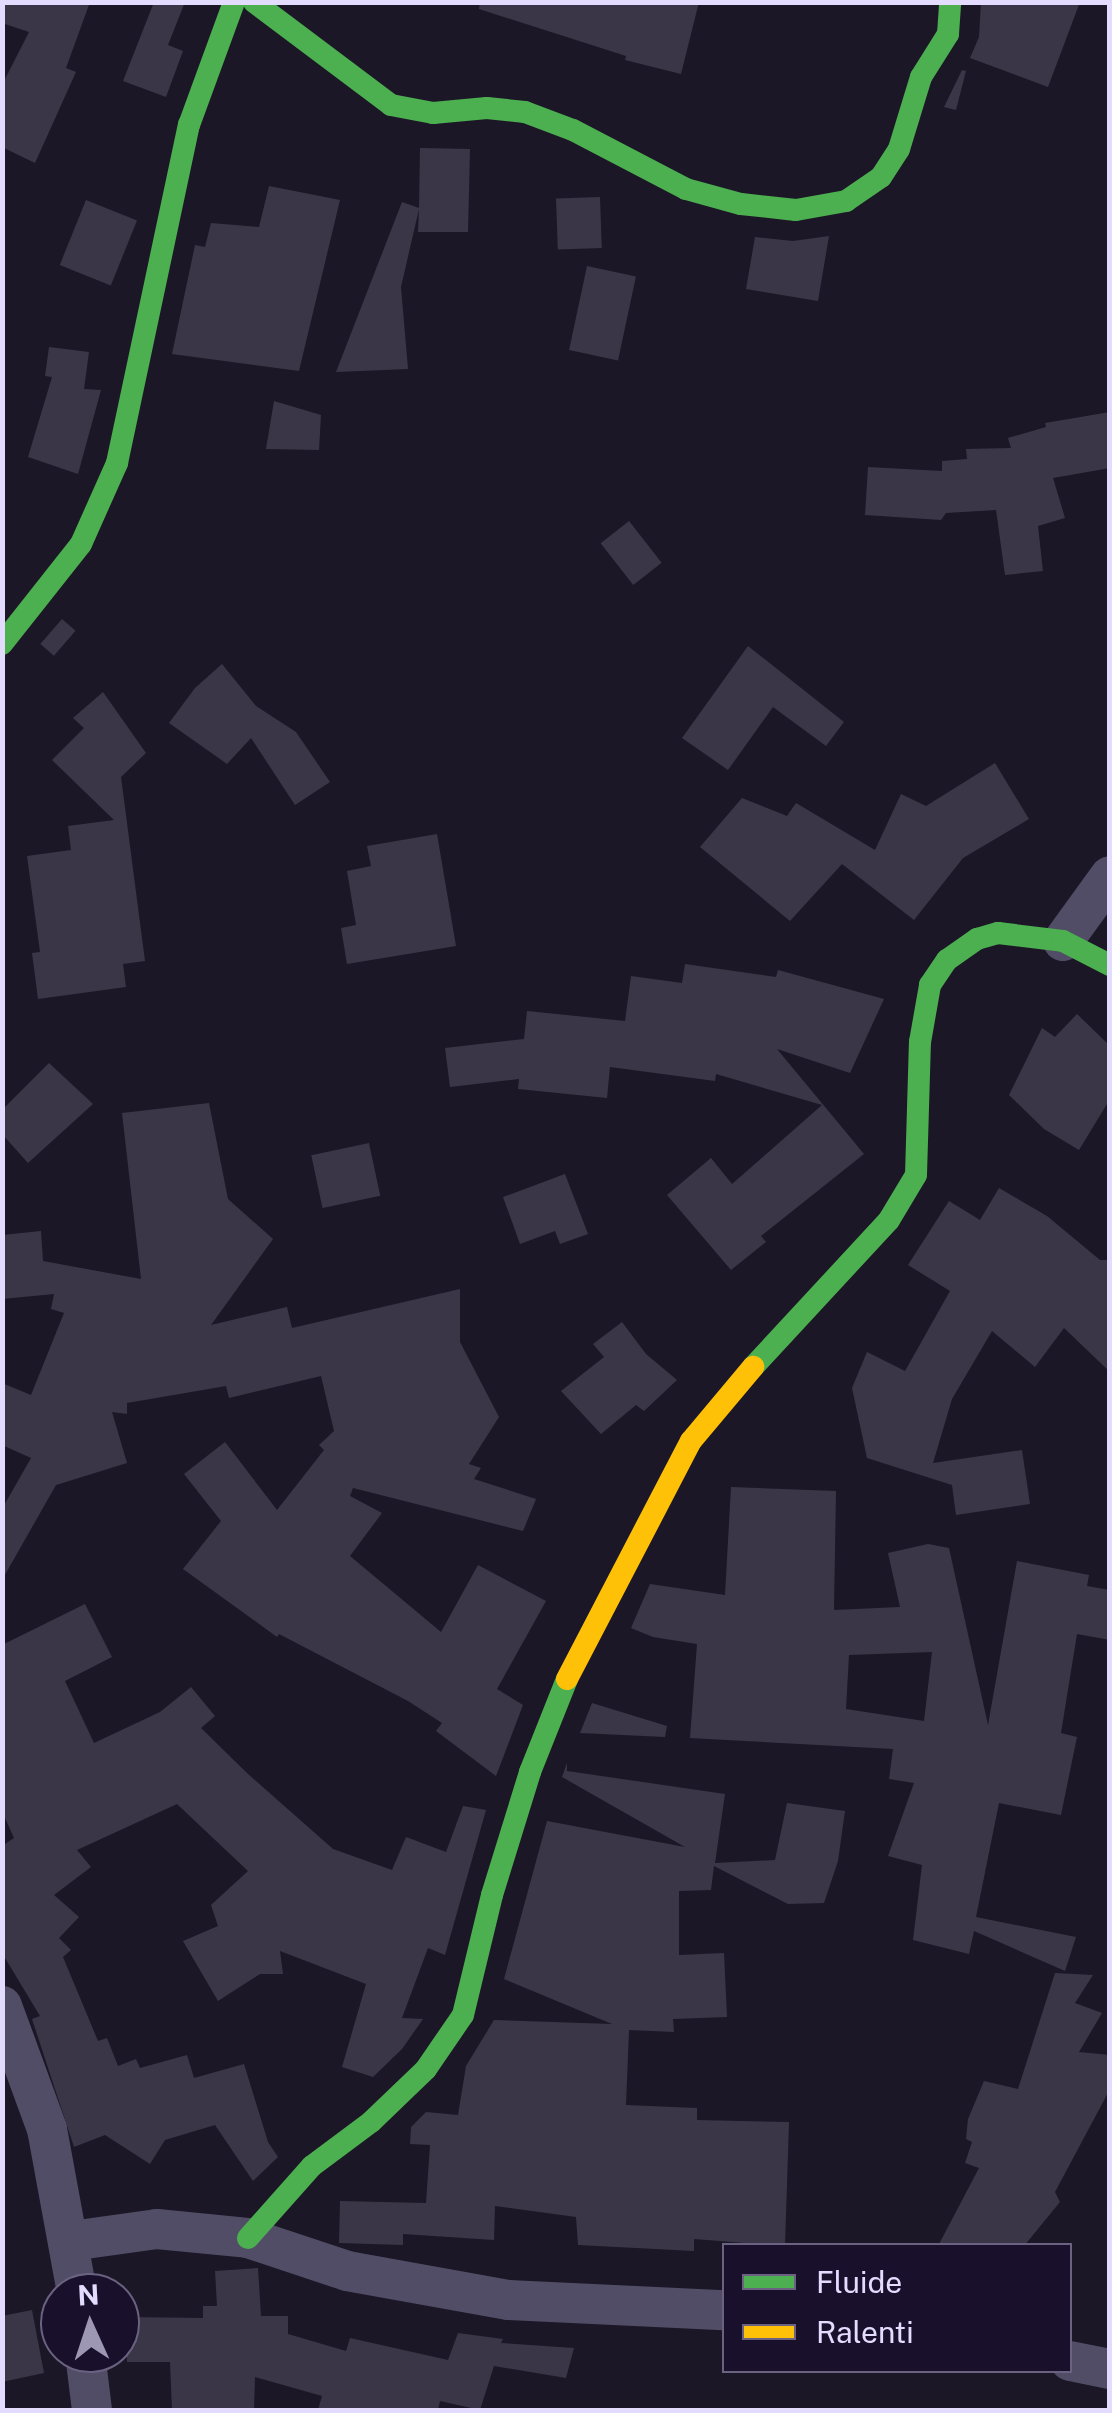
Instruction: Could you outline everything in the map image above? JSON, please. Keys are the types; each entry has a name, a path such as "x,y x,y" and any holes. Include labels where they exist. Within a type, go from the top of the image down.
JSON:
{"street":[{"path":"2,644 81,544 116,463 190,125 234,2"},
{"path":"254,2 391,105 433,113 487,108 524,112 573,130 686,189 740,204 796,210 846,201 881,176 899,149 921,78 948,34 950,2"},
{"path":"1062,941 1110,876"},
{"path":"248,2238 312,2166 371,2122 426,2069 464,2015 492,1895 537,1756 576,1658 682,1457 734,1387 889,1220 916,1175 920,1042 930,986 947,960 977,939 998,933 1062,941 1110,965"},
{"path":"2,2006 47,2128 75,2273"},
{"path":"2,2098 47,2128"},
{"path":"71,2242 157,2229 248,2238 347,2271 508,2300 722,2310"},
{"path":"1072,2361 1110,2369"},
{"path":"87,2373 92,2410"}],"building":[{"path":"2,2 90,2 66,68 76,72 35,163 2,147 2,85 29,32 2,23"},
{"path":"154,2 185,2 168,45 183,51 166,97 123,81"},
{"path":"480,2 699,2 681,74 625,60 626,56 479,9"},
{"path":"981,2 1080,2 1048,87 970,58 979,37"},
{"path":"962,70 966,71 956,110 944,107"},
{"path":"420,148 470,149 468,232 418,232 419,209 401,287 408,369 336,372 402,202 419,208"},
{"path":"269,186 340,200 299,371 172,354 195,245 205,247 211,223 259,227"},
{"path":"600,197 602,248 558,250 556,199"},
{"path":"86,200 137,221 111,286 60,265"},
{"path":"829,236 818,301 746,289 755,237 793,241"},
{"path":"587,266 636,276 618,361 569,350"},
{"path":"49,347 89,352 84,389 101,390 78,474 28,457 52,377 45,376"},
{"path":"274,401 321,415 319,450 266,449"},
{"path":"1110,412 1110,468 1053,478 1065,518 1038,526 1043,571 1005,575 996,510 946,513 941,520 865,515 868,467 942,471 942,461 967,459 966,449 1011,448 1008,438 1046,427 1045,423"},
{"path":"629,521 662,563 633,585 601,543"},
{"path":"62,619 76,631 54,656 40,644"},
{"path":"748,646 844,722 826,746 773,707 728,770 682,738"},
{"path":"222,664 256,706 296,732 330,782 295,805 251,738 227,764 169,723 195,688"},
{"path":"103,692 146,753 121,777 145,961 123,964 126,987 38,999 32,953 40,952 27,856 71,850 68,826 114,820 52,760 84,728 73,718"},
{"path":"995,763 1029,819 963,858 914,920 842,864 790,921 700,847 742,798 787,816 796,803 875,850 901,794 926,806"},
{"path":"437,834 456,946 347,964 341,928 356,925 347,871 371,866 367,846"},
{"path":"685,964 776,977 778,970 884,999 850,1073 777,1049 864,1154 761,1236 766,1242 731,1270 667,1195 711,1158 732,1184 822,1105 716,1074 715,1081 610,1067 607,1098 518,1089 519,1079 450,1087 445,1048 524,1039 527,1011 625,1021 631,976 682,983"},
{"path":"1077,1014 1110,1046 1110,1099 1079,1150 1044,1129 1009,1095 1042,1028 1055,1037"},
{"path":"49,1063 93,1104 28,1163 2,1134 2,1110"},
{"path":"209,1103 228,1199 273,1239 211,1325 287,1307 292,1328 460,1289 460,1342 499,1417 469,1464 481,1468 474,1479 536,1499 523,1531 353,1488 350,1496 382,1513 350,1556 441,1632 478,1565 546,1601 497,1689 523,1705 496,1776 436,1731 442,1723 408,1701 279,1634 277,1637 183,1569 221,1521 184,1474 225,1442 277,1510 324,1450 319,1445 334,1431 321,1376 229,1398 226,1386 127,1403 127,1414 112,1412 127,1463 56,1485 2,1580 2,1509 31,1458 2,1445 2,1383 31,1395 64,1313 51,1309 54,1294 2,1299 2,1235 41,1231 43,1261 141,1279 122,1113"},
{"path":"369,1143 380,1196 323,1208 311,1155"},
{"path":"565,1174 588,1234 560,1244 555,1231 520,1244 503,1197"},
{"path":"999,1188 1047,1216 1100,1260 1110,1260 1110,1372 1064,1328 1035,1367 992,1331 952,1399 933,1463 1022,1450 1030,1504 956,1515 952,1485 867,1458 852,1388 867,1352 905,1371 950,1291 908,1265 949,1201 980,1220"},
{"path":"622,1322 646,1354 677,1380 644,1411 636,1405 601,1434 561,1391 604,1357 593,1344"},
{"path":"731,1487 836,1491 834,1610 900,1607 888,1553 928,1544 949,1548 988,1725 1017,1561 1089,1575 1087,1586 1110,1590 1110,1640 1077,1634 1061,1733 1077,1737 1061,1815 999,1803 976,1917 1076,1937 1065,1971 974,1931 969,1954 913,1940 922,1865 888,1856 914,1783 889,1779 893,1749 690,1738 697,1644 653,1637 631,1628 650,1584 725,1595","holes":["932,1652 924,1721 846,1709 849,1655"]},
{"path":"85,1604 112,1657 65,1681 94,1743 160,1712 191,1687 215,1716 201,1728 248,1774 333,1849 392,1870 406,1837 446,1852 463,1806 486,1810 445,1955 428,1948 402,2018 423,2019 402,2049 373,2077 342,2067 366,1984 280,1951 283,1974 260,1974 218,2001 183,1941 218,1926 211,1905 248,1871 177,1804 77,1850 91,1867 54,1895 79,1917 59,1938 71,1950 63,1957 98,2041 107,2038 118,2066 136,2059 140,2068 187,2055 194,2078 244,2064 268,2142 278,2157 253,2181 215,2125 165,2140 150,2164 105,2135 74,2147 32,2019 40,2016 2,1953 2,1846 14,1838 2,1811 2,1645"},
{"path":"592,1703 667,1726 665,1737 580,1733"},
{"path":"567,1763 567,1771 725,1794 715,1863 775,1860 787,1803 845,1811 838,1861 824,1903 788,1904 714,1866 711,1890 679,1891 679,1955 724,1953 727,2017 673,2019 674,2032 629,2030 626,2105 697,2108 697,2120 789,2122 785,2243 694,2239 694,2251 578,2245 576,2217 495,2206 494,2240 403,2234 403,2245 339,2243 340,2201 426,2203 430,2145 410,2144 411,2127 426,2112 458,2115 466,2066 494,2020 612,2024 504,1979 547,1821 685,1847 562,1777"},
{"path":"1055,1973 1093,1975 1075,2003 1102,2013 1079,2052 1110,2055 1110,2089 1055,2192 1060,2202 1026,2243 940,2243 979,2168 965,2163 972,2142 966,2139 968,2119 984,2081 1018,2089"},
{"path":"258,2268 261,2316 288,2316 288,2334 346,2351 350,2338 448,2360 458,2333 503,2339 501,2343 574,2348 566,2378 494,2366 480,2410 440,2401 438,2410 318,2410 322,2396 255,2377 254,2410 172,2410 170,2362 140,2362 140,2317 203,2318 203,2306 217,2306 215,2271"},
{"path":"32,2310 40,2373 44,2373 2,2382 2,2316"}],"traffic: fast":[{"path":"2,644 81,544 117,463 189,125 234,2"},
{"path":"254,2 391,105 433,113 487,108 525,112 573,130 686,189 741,204 796,210 846,201 881,177 899,149 921,77 948,34 950,2"},
{"path":"753,1367 889,1220 916,1175 920,1042 930,985 947,960 977,939 998,933 1063,941 1110,965"},
{"path":"248,2238 312,2166 371,2122 426,2069 463,2015 492,1895 530,1772 567,1679"}],"traffic: slow":[{"path":"567,1679 691,1441 753,1367"}]}
